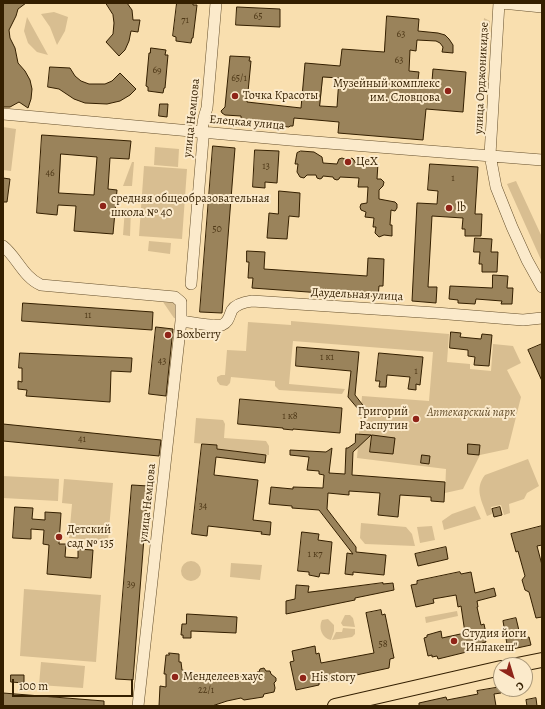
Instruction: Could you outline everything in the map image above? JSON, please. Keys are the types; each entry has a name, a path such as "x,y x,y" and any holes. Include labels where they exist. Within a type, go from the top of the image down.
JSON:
{"main road":[{"path":"335,706 493,670"}],"street":[{"name":"улица Немцова","path":"190,284 203,139 203,121 207,108 216,3"},
{"name":"улица Орджоникидзе","path":"499,3 490,155 496,187 527,260 542,287"},
{"path":"502,3 542,7"},
{"name":"Елецкая улица","path":"3,114 542,160"},
{"name":"улица Немцова","path":"3,246 13,255 29,278 41,285 175,297 181,302 181,321 138,706"},
{"name":"Даудельная улица","path":"181,321 221,325 228,321 232,310 236,306 243,303 252,302 436,312 523,320 542,318"}],"green space":[{"path":"54,12 68,17 65,31 57,45 50,27 41,14"},
{"path":"27,17 48,55 37,52 28,43 24,31"},
{"path":"484,18 490,21 488,51 481,53"},
{"path":"3,127 16,129 11,171 3,170"},
{"path":"155,147 179,149 178,167 154,165"},
{"path":"132,162 134,162 132,186 123,186"},
{"path":"144,166 187,169 182,239 139,236"},
{"path":"516,181 542,237 542,262 507,184"},
{"path":"125,208 131,209 130,236 123,235"},
{"path":"149,241 171,243 170,254 148,251"},
{"path":"163,302 178,303 179,319 174,318"},
{"name":"Аптекарский парк","path":"291,321 449,334 447,362 470,364 470,369 491,371 493,344 513,346 521,363 507,370 521,397 508,449 480,455 463,489 445,493 446,469 357,458 362,396 429,401 433,352 293,341 289,384 345,389 342,394 279,390 275,386 275,381 231,377 230,383 227,386 220,385 217,381 217,377 225,375 227,350 246,351 248,322 291,325"},
{"path":"196,418 223,420 225,424 224,438 266,441 269,446 269,455 218,449 218,445 194,443"},
{"path":"528,459 539,486 527,493 524,499 509,504 510,513 504,515 501,505 491,507 492,514 487,516 479,490 485,475"},
{"path":"3,476 59,479 58,501 3,498"},
{"path":"64,479 113,483 108,541 69,538 72,504 62,503"},
{"path":"475,506 481,519 444,530 442,521 452,514"},
{"path":"361,523 406,527 412,534 415,546 365,544 360,538"},
{"path":"432,526 435,540 420,543 417,527"},
{"path":"191,561 198,564 201,571 198,578 191,581 184,578 181,571 184,564"},
{"path":"231,563 262,565 260,580 230,577"},
{"path":"24,589 101,595 96,662 20,656"},
{"path":"457,611 458,616 426,623 425,617"},
{"path":"345,615 350,615 353,618 355,627 343,626 341,623"},
{"path":"328,619 334,625 331,640 323,635 320,626 322,620"},
{"path":"343,628 355,629 355,634 352,637 332,640 336,632 342,632"},
{"path":"41,662 85,666 83,688 39,685"}],"building":[{"path":"3,3 26,3 18,9 9,30 18,63 30,80 32,89 28,108 19,102 10,107 3,107"},
{"path":"106,3 127,3 132,10 133,20 140,20 138,32 131,31 125,50 119,56 106,42 113,34 114,23 113,15"},
{"path":"177,3 193,3 193,5 197,5 191,43 176,41 176,37 173,36"},
{"path":"237,7 280,9 280,27 236,25"},
{"path":"387,16 419,19 418,31 445,35 453,45 453,53 442,52 443,47 436,41 417,40 416,51 410,50 409,71 419,72 418,80 432,81 433,69 466,72 463,112 426,109 423,140 338,133 339,122 294,118 293,126 289,127 255,124 255,122 241,120 241,116 225,115 221,111 225,107 230,56 250,57 249,61 251,61 247,102 301,108 305,63 340,66 342,49 384,52","holes":["323,77 339,78 337,107 320,106"]},
{"path":"151,48 166,50 165,55 168,55 165,88 163,93 148,91 148,87 146,86 149,53"},
{"path":"50,67 70,68 75,76 81,81 89,84 105,84 112,81 120,73 136,89 120,101 107,104 85,103 74,99 59,89 48,87"},
{"path":"160,104 168,104 167,117 159,116"},
{"path":"42,135 131,141 129,159 110,158 108,189 117,190 113,234 74,231 76,206 58,205 57,215 37,213","holes":["61,154 97,157 94,195 59,193"]},
{"path":"213,146 235,148 222,313 200,312"},
{"path":"255,150 279,151 277,183 265,182 265,188 253,187"},
{"path":"301,151 314,152 322,157 323,163 337,164 339,159 342,158 347,160 352,158 356,164 367,165 370,160 375,160 376,163 378,163 377,179 381,179 384,182 383,186 379,190 379,199 395,202 397,204 395,211 391,210 390,225 392,225 392,236 384,235 379,237 375,233 376,227 373,227 374,218 365,217 366,212 361,210 361,204 367,203 368,187 358,187 359,178 340,177 337,180 333,177 323,176 320,179 317,178 316,175 307,175 304,178 300,177 297,172 298,164 295,164 297,153"},
{"path":"430,164 478,167 475,214 482,214 481,236 465,236 465,229 462,229 463,218 432,216 428,287 437,287 436,303 412,301 417,203 437,204 438,191 428,190"},
{"path":"3,178 10,179 7,202 3,202"},
{"path":"279,191 300,193 299,217 289,216 287,239 267,238 269,213 278,214"},
{"path":"475,238 492,239 491,252 498,252 497,272 482,272 482,264 479,264 480,252 474,252"},
{"path":"247,251 265,252 264,269 367,276 368,258 384,259 383,286 379,286 378,297 252,288 253,278 248,278 249,262 247,262"},
{"path":"493,275 508,276 507,288 513,288 512,304 501,304 502,301 476,299 475,304 458,303 458,300 449,299 450,286 492,288"},
{"path":"23,303 153,312 152,330 22,321"},
{"path":"156,327 173,329 166,396 149,394"},
{"path":"451,332 461,333 460,337 481,339 482,334 492,335 489,366 474,365 475,357 468,356 468,350 450,348"},
{"path":"542,344 542,381 528,350"},
{"path":"297,347 359,352 355,395 369,413 364,416 348,397 351,371 296,366"},
{"path":"20,353 132,358 131,372 111,371 110,402 26,396 27,390 18,389 18,381 22,382 22,368 19,368"},
{"path":"379,353 423,357 420,385 416,384 416,390 408,389 410,377 387,375 386,387 379,387 380,381 376,381"},
{"path":"240,399 342,408 340,433 238,424"},
{"path":"3,424 161,440 159,456 3,441"},
{"path":"356,434 371,435 353,452 352,475 445,482 444,502 431,501 431,497 400,495 398,517 378,515 380,493 349,491 349,495 328,493 327,509 356,547 356,552 386,555 384,575 353,572 353,575 345,574 347,553 353,554 319,510 292,508 292,506 269,504 271,487 293,489 293,487 323,488 324,475 319,474 319,471 307,470 309,457 290,455 290,450 326,452 332,448 329,473 345,474 346,448 355,443"},
{"path":"372,435 395,438 393,454 370,452"},
{"path":"202,444 217,445 217,449 266,455 265,463 216,457 214,475 258,480 253,520 271,522 270,535 261,534 262,532 208,526 207,536 192,534"},
{"path":"468,444 480,445 479,455 468,454"},
{"path":"422,455 430,456 429,464 421,463"},
{"path":"132,485 148,486 133,680 116,679"},
{"path":"15,507 33,508 32,519 45,520 45,512 61,513 59,544 66,544 65,557 78,558 78,549 93,550 91,578 47,574 49,545 43,544 44,530 31,529 31,539 13,538"},
{"path":"500,507 502,515 494,517 492,509"},
{"path":"542,526 542,545 537,546 542,565 542,617 536,618 529,592 525,590 522,580 525,576 518,551 516,552 511,534"},
{"path":"302,532 319,534 318,540 332,542 329,574 320,573 319,577 309,575 309,572 298,571"},
{"path":"446,547 448,559 418,566 415,554"},
{"path":"460,572 461,574 471,572 475,593 494,588 496,596 477,601 481,625 484,624 487,638 485,639 486,642 482,643 483,648 438,659 437,656 428,656 424,638 427,637 427,635 441,631 442,638 465,633 461,606 458,607 456,595 433,599 434,603 416,607 411,585 417,584 417,581"},
{"path":"393,583 394,590 355,598 355,600 286,614 286,601 295,599 296,585 309,586 308,592"},
{"path":"381,610 382,615 385,614 394,658 390,659 389,668 319,683 319,685 296,690 290,662 294,661 292,651 315,646 316,654 319,653 321,663 374,653 366,613"},
{"path":"187,614 237,617 236,633 191,631 191,638 183,638 183,635 181,635 182,624 186,624"},
{"path":"516,618 521,639 529,637 531,645 508,650 503,621"},
{"path":"169,653 179,654 179,662 181,662 182,670 186,671 185,681 236,674 238,676 240,675 242,678 246,678 256,676 260,669 264,668 266,671 270,671 276,678 274,683 274,692 264,694 263,697 244,700 241,698 212,706 159,706 160,686 166,687 166,674 164,674 166,655 169,655"},
{"path":"11,675 24,675 24,683 11,682"},
{"path":"493,688 493,697 494,697 496,706 419,706 419,703 446,697 447,700 478,694 477,691"},
{"path":"3,693 104,701 104,706 3,706"},
{"path":"536,698 537,706 527,706 526,700"}],"place":[{"name":"Музейный комплекс им. Словцова","path":"448,91"},
{"name":"Точка Красоты","path":"235,96"},
{"name":"ЦеХ","path":"348,162"},
{"name":"средняя общеобразовательная школа № 40","path":"103,206"},
{"name":"lb","path":"449,208"},
{"name":"Boxberry","path":"168,335"},
{"name":"Григорий Распутин","path":"416,419"},
{"name":"Детский сад № 135","path":"59,537"},
{"name":"Студия йоги \"Инлакеш\"","path":"454,641"},
{"name":"Менделеев хаус","path":"175,677"},
{"name":"His story","path":"303,678"}]}
